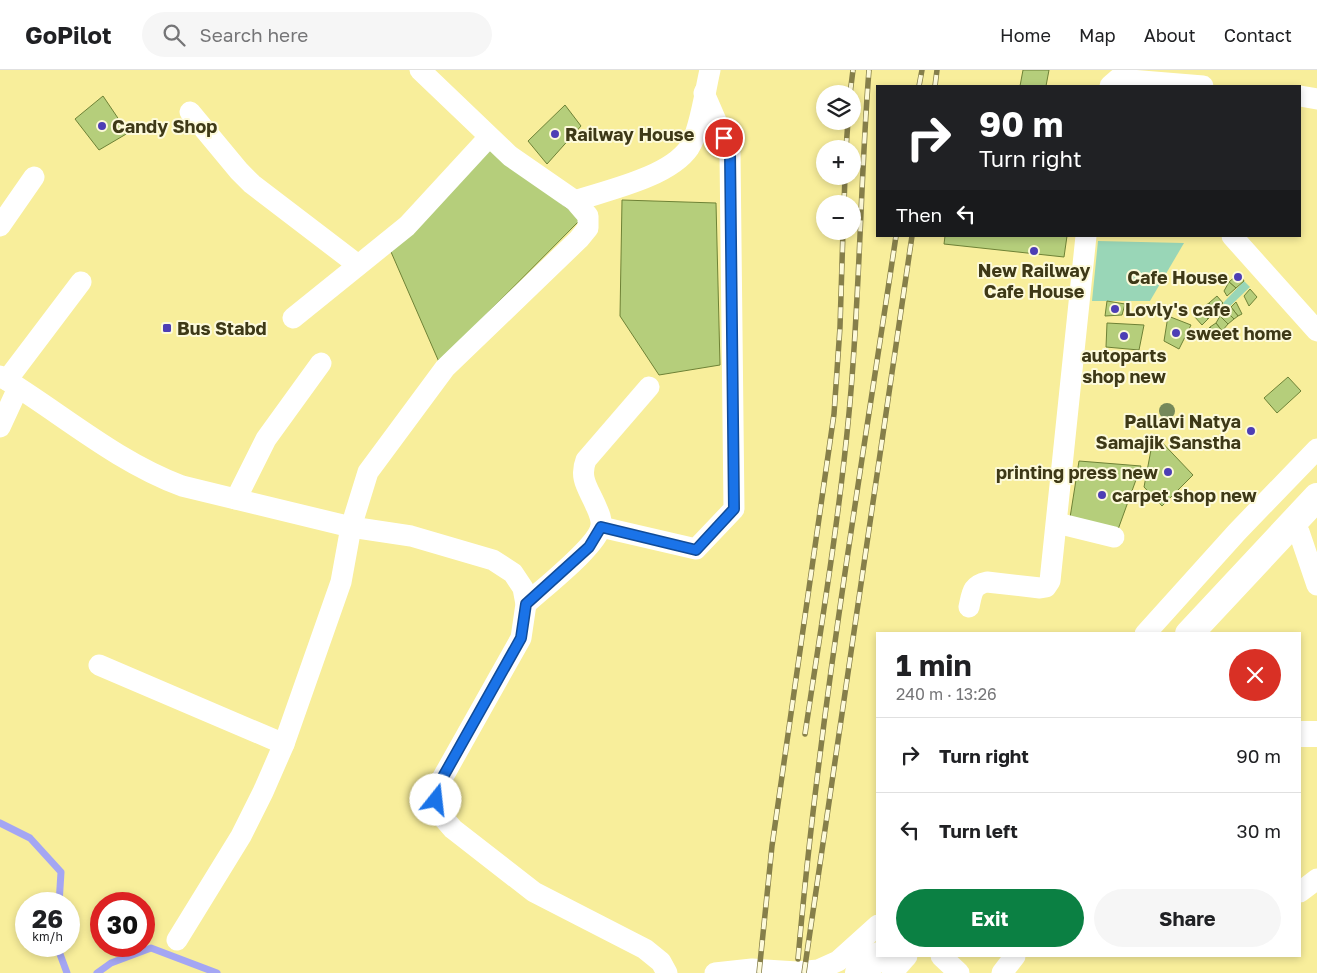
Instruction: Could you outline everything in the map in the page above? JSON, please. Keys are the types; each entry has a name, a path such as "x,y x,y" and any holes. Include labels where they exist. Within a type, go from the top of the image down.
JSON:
{"main road":[{"path":"1191,632 1317,497"},
{"path":"859,973 878,957"}],"street":[{"path":"177,940 241,836 284,744 340,582 351,527 362,487 372,466 445,368 579,239 588,228 588,216 575,201 510,156 420,70"},
{"path":"575,201 662,171 675,164 689,148 696,132 710,70"},
{"path":"1111,85 1118,79 1171,77 1199,85"},
{"path":"601,527 696,550 734,509 730,153 704,93"},
{"path":"1301,96 1317,99"},
{"path":"190,112 239,172 252,184 358,265"},
{"path":"293,318 421,213 489,137"},
{"path":"0,226 34,177"},
{"path":"969,607 974,588 979,584 987,582 1046,587 1050,581 1086,237"},
{"path":"1233,237 1317,331"},
{"path":"0,427 8,382 81,282"},
{"path":"236,499 266,439 321,363"},
{"path":"8,382 139,468 182,486 351,527 412,536 493,560 513,573 523,588 526,604 521,638 439,784 436,800 440,814 453,829 534,892 645,949 661,962 667,973"},
{"path":"526,604 589,547 601,527 601,516 582,475 583,467 586,460 649,387"},
{"path":"1148,632 1237,532 1317,449"},
{"path":"1207,632 1317,514"},
{"path":"1056,523 1114,537"},
{"path":"1299,532 1317,585"},
{"path":"99,665 284,744"},
{"path":"1301,734 1317,734"},
{"path":"1301,891 1317,879"},
{"path":"715,973 752,969 796,972 818,970 838,961 876,927"},
{"path":"892,973 906,957"},
{"path":"942,957 959,973"},
{"path":"1002,973 1014,957"}],"green space":[{"path":"1098,241 1184,243 1150,301 1092,301"},
{"path":"1244,281 1250,287 1227,309 1223,303"}],"building":[{"path":"1023,70 1049,70 1046,85 1020,85"},
{"name":"Candy Shop","path":"103,96 128,133 99,150 75,119"},
{"name":"Railway House","path":"565,105 581,126 547,164 528,141"},
{"path":"488,146 581,219 439,362 388,245"},
{"path":"622,200 716,203 720,365 659,375 620,316"},
{"name":"New Railway Cafe House","path":"945,237 1067,237 1064,257 944,244"},
{"name":"Cafe House","path":"1239,273 1244,281 1236,288 1229,282"},
{"path":"1229,282 1236,288 1227,296 1224,291"},
{"path":"1250,289 1257,297 1249,306 1244,296"},
{"path":"1217,296 1223,303 1216,311 1209,303"},
{"name":"Lovly's cafe","path":"1107,301 1125,304 1122,315 1105,316"},
{"path":"1236,302 1242,314 1238,316 1231,307"},
{"path":"1209,303 1216,311 1208,319 1201,309"},
{"path":"1231,307 1238,316 1234,319 1226,311"},
{"path":"1201,309 1208,319 1202,325 1194,316"},
{"path":"1226,311 1234,319 1228,324 1220,316"},
{"name":"sweet home","path":"1168,316 1191,325 1179,349 1164,341"},
{"path":"1220,316 1228,324 1222,331 1216,323"},
{"name":"autoparts shop new","path":"1107,323 1144,325 1139,350 1106,347"},
{"path":"1216,323 1222,331 1218,335 1210,327"},
{"path":"1210,327 1218,335 1213,339 1207,330"},
{"path":"1288,377 1301,391 1277,413 1264,398"},
{"name":"printing press new","path":"1154,434 1193,475 1162,506 1144,487"},
{"name":"carpet shop new","path":"1079,461 1141,466 1116,535 1069,524"}],"waterway":[{"path":"0,823 30,838 61,872 60,892"},
{"path":"97,973 111,963 151,948 217,973"},
{"path":"61,957 67,973"}],"railway":[{"path":"851,85 853,70"},
{"path":"805,734 835,533 849,413 856,327 869,70"},
{"path":"919,85 922,70"},
{"path":"935,85 937,70"},
{"path":"847,130 847,140"},
{"path":"844,195 845,185"},
{"path":"798,959 817,778 829,687 896,237"},
{"path":"804,973 912,237"},
{"path":"759,973 772,846 834,414 840,327 843,240"}],"place":[{"name":"Candy Shop","path":"102,126"},
{"name":"Railway House","path":"555,134"},
{"name":"New Railway Cafe House","path":"1034,251"},
{"name":"Cafe House","path":"1238,277"},
{"name":"Lovly's cafe","path":"1115,309"},
{"name":"Bus Stabd","path":"167,328"},
{"name":"sweet home","path":"1176,333"},
{"name":"autoparts shop new","path":"1124,336"},
{"name":"Pallavi Natya Samajik Sanstha","path":"1251,431"},
{"name":"printing press new","path":"1168,472"},
{"name":"carpet shop new","path":"1102,495"}],"route":[{"path":"436,800 439,784 521,638 526,604 589,547 598,535 601,527 660,543 696,550 734,509 730,153 724,138"}]}
